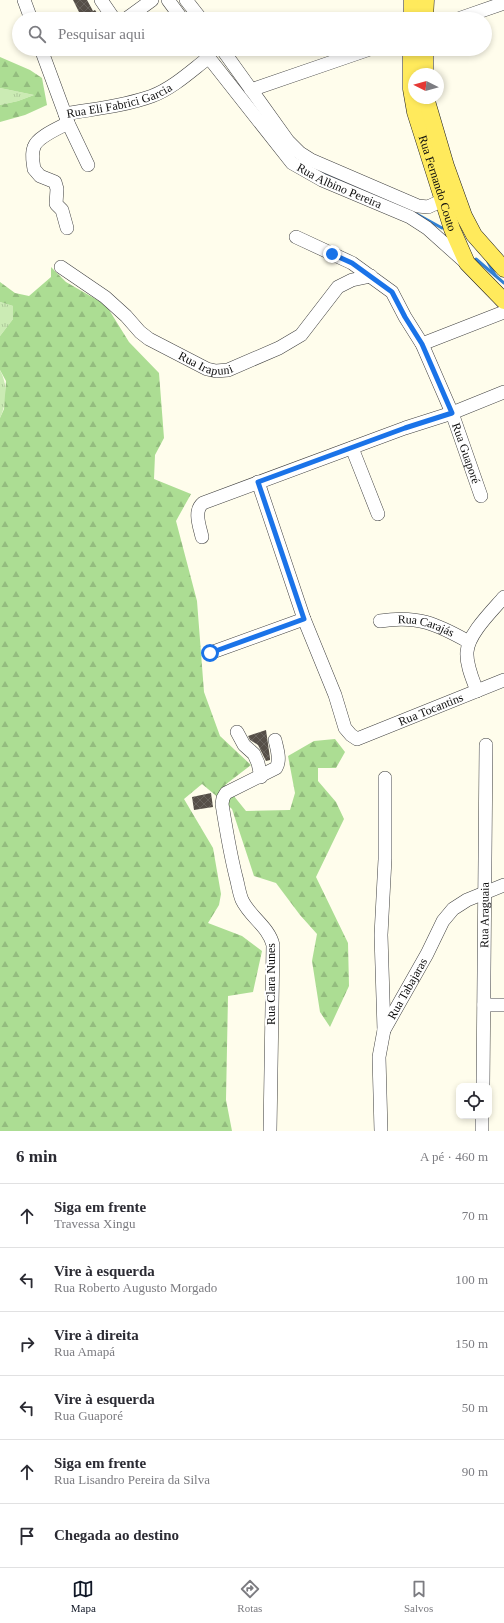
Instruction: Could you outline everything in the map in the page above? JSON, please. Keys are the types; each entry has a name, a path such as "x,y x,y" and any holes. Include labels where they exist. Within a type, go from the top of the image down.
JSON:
{"main road":[{"path":"412,0 412,12"},
{"path":"425,12 426,0"},
{"name":"Rua Fernando Couto","path":"411,56 411,89 414,112 452,229 467,263 504,301"},
{"path":"424,68 425,56"},
{"name":"Rua Fernando Couto","path":"428,104 446,166 464,216 474,235 504,269"}],"street":[{"path":"24,0 28,12"},
{"path":"101,0 109,12"},
{"path":"136,12 152,0"},
{"path":"168,0 177,12"},
{"path":"186,0 195,12"},
{"path":"478,12 504,3"},
{"path":"44,56 66,119 88,165"},
{"name":"Rua Eli Fabrici Garcia","path":"67,228 62,210 56,204 57,189 55,182 34,170 33,152 35,144 39,139 66,119 153,95 170,86 203,56"},
{"name":"Rua Albino Pereira","path":"210,56 292,163 322,180 410,217 427,228 467,263"},
{"name":"Rua Albino Pereira","path":"227,56 288,141 300,153 311,160 418,206 428,207 443,200"},
{"path":"251,90 350,56"},
{"name":"Rua Guaporé","path":"296,237 352,263 392,292 405,317 422,344 452,413 481,496"},
{"name":"Rua Irapuni","path":"62,267 105,297 149,339 207,369 216,371 233,368 279,348 302,335 338,287 352,280 371,276"},
{"path":"422,344 504,312"},
{"path":"202,537 197,513 202,503 405,428 452,413 504,392"},
{"path":"352,448 378,514"},
{"path":"210,653 304,619 258,482"},
{"path":"476,691 467,660 469,642 504,597"},
{"name":"Rua Carajás","path":"380,621 396,618 421,620 438,625 469,642"},
{"name":"Rua Tocantins","path":"304,619 335,695 345,728 357,739 504,680"},
{"path":"237,732 244,745 254,754 258,763 261,777"},
{"name":"Rua Clara Nunes","path":"270,1131 273,945 268,934 246,908 241,898 230,851 222,798 226,793 261,777 276,768 278,764 275,740"},
{"name":"Rua Araguaia","path":"483,1083 486,745"},
{"path":"384,1030 381,935 385,859 385,778"},
{"name":"Rua Tabajaras","path":"381,1131 379,1057 384,1030 427,954 443,921 453,909 467,900 504,885"},
{"path":"484,1005 504,1005"},
{"path":"482,1119 482,1131"}],"green space":[{"path":"0,57 30,70 42,78 47,105 25,115 0,122 0,105 18,101 34,95 0,88"},
{"path":"0,88 34,95 18,101 0,105"},
{"path":"51,267 66,282 106,305 129,342 159,373 164,438 155,455 154,479 191,494 176,521 197,601 204,692 220,736 251,765 225,785 246,811 290,810 295,793 288,756 314,741 335,739 345,752 336,768 318,768 318,781 336,802 344,819 316,877 348,943 349,986 330,1027 320,1012 312,961 317,934 300,915 276,883 254,876 232,809 202,784 184,799 213,848 221,894 219,905 208,923 242,936 262,951 253,992 228,996 226,1100 232,1131 0,1131 0,418 4,409 6,381 0,370 0,336 13,319 13,306 0,302 0,282 15,293 29,296 51,277"},
{"path":"0,302 13,306 13,319 0,336"},
{"path":"0,370 3,376 6,394 0,418"}],"building":[{"path":"73,0 87,0 93,11 95,10 96,12 79,12"},
{"path":"266,730 270,760 266,761 258,745 250,740 248,736"},
{"path":"211,793 213,807 194,810 192,797"}],"waterway":[{"path":"318,170 408,209"},
{"path":"413,212 442,228"},
{"path":"476,259 504,283"},
{"path":"488,262 495,275"}],"route":[{"path":"210,653 304,619 258,482 405,428 452,413 422,344 405,317 392,292 352,263 332,254"}]}
